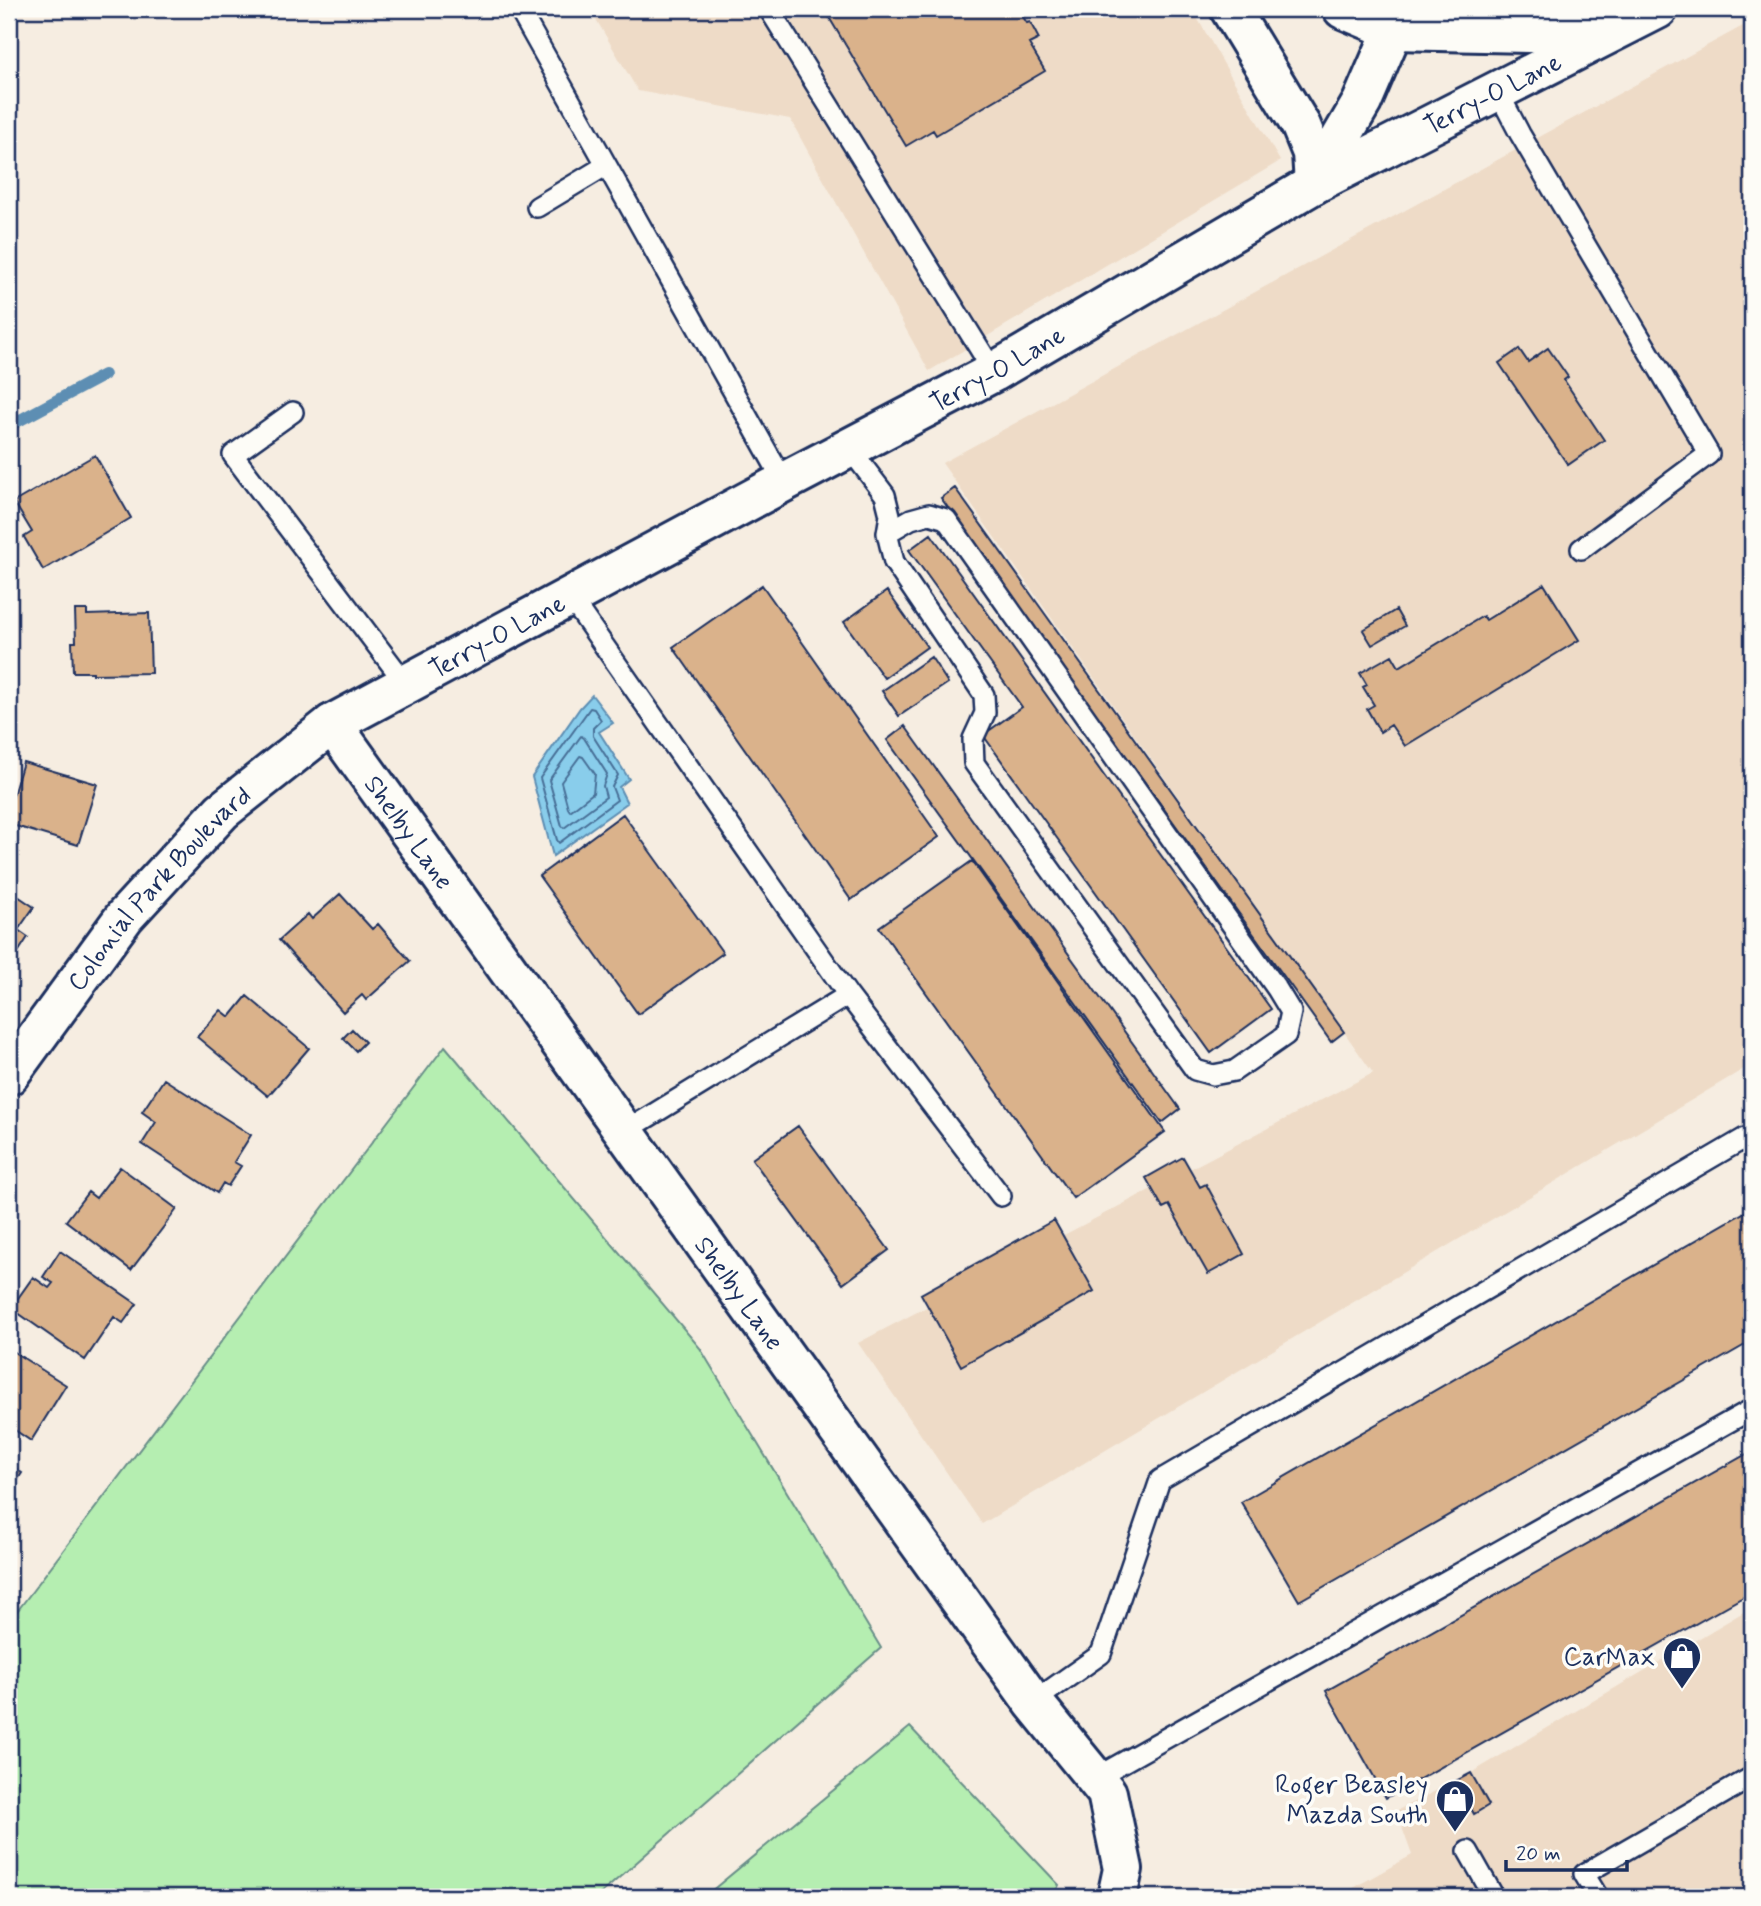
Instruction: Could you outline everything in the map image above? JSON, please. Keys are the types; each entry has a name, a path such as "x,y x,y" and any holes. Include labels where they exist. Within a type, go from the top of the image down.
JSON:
{"street":[{"path":"1230,9 1301,126 1312,153 1314,184"},
{"path":"1343,9 1393,30 1529,33 1631,9"},
{"name":"Terry-O Lane","path":"332,724 994,372 1314,184 1658,9"},
{"path":"1314,184 1362,102 1393,30"},
{"name":"Colonial Park Boulevard","path":"9,1075 125,916 222,811 332,724"},
{"name":"Shelby Lane","path":"332,724 1032,1702 1107,1793 1120,1883"}],"lane":[{"path":"519,9 784,482"},
{"path":"769,9 994,372"},
{"path":"1498,92 1520,134 1709,454 1581,549"},
{"path":"537,207 605,166"},
{"path":"293,412 233,455 407,684"},
{"path":"850,449 885,495 890,515 887,533 894,562 985,695 985,713 973,739 974,764 1195,1070 1213,1075 1234,1071 1286,1035 1291,1012 1278,989 946,519 929,514 911,519 887,533"},
{"path":"570,597 848,995 1001,1196"},
{"path":"624,1132 848,995"},
{"path":"1032,1702 1101,1654 1160,1480 1745,1138"},
{"path":"1095,1778 1752,1409"},
{"path":"1598,1897 1584,1874 1752,1777"},
{"path":"1468,1851 1494,1897"}],"shaded area":[{"path":"590,9 1192,9 1280,161 929,371 790,119 638,91"},
{"path":"1752,21 1752,1064 982,1524 858,1343 1373,1073 942,463"},
{"name":"CarMax","path":"1752,1607 1752,1897 1337,1897 1412,1855 1396,1811 1471,1773"}],"green space":[{"path":"445,1046 700,1348 881,1648 597,1897 9,1897 9,1622"},
{"path":"910,1727 1059,1885 1053,1897 704,1897"}],"water":[{"path":"592,695 613,723 599,732 629,779 619,787 627,803 553,856 532,777"}],"building":[{"path":"824,9 1018,9 1027,23 1030,22 1039,39 1029,44 1045,71 936,135 933,130 906,146"},
{"path":"1548,348 1568,377 1564,380 1604,440 1568,465 1499,363 1519,349 1528,362"},
{"path":"95,455 131,518 43,570 24,537 32,532 14,502"},
{"path":"955,488 1344,1032 1331,1042 941,498"},
{"path":"931,534 1271,1009 1211,1053 983,735 1022,707 909,550"},
{"path":"1544,584 1579,640 1405,746 1391,725 1380,732 1367,709 1374,705 1363,687 1367,685 1360,673 1392,655 1399,667 1483,616 1486,620"},
{"path":"762,585 939,837 851,900 673,647"},
{"path":"887,591 927,647 884,678 844,622"},
{"path":"75,610 87,610 87,615 149,613 151,673 73,672"},
{"path":"1396,610 1405,626 1372,645 1363,630"},
{"path":"931,657 948,683 899,716 882,691"},
{"path":"905,726 1180,1109 1162,1123 887,740"},
{"path":"23,762 97,784 78,845 9,824 9,809"},
{"path":"623,814 723,953 638,1014 539,876"},
{"path":"972,861 1165,1132 1073,1198 879,927"},
{"path":"9,890 34,907 18,930 28,937 17,954 9,949"},
{"path":"340,894 372,929 378,924 410,961 366,1000 362,995 343,1012 279,940 308,914 312,919"},
{"path":"247,996 309,1048 268,1096 197,1037 221,1010 230,1017"},
{"path":"352,1029 365,1042 356,1051 343,1038"},
{"path":"164,1079 251,1135 234,1162 241,1166 228,1186 223,1183 217,1193 142,1144 156,1122 142,1112"},
{"path":"798,1126 889,1250 843,1284 752,1159"},
{"path":"1183,1157 1200,1187 1206,1184 1244,1254 1208,1274 1169,1205 1163,1208 1146,1178"},
{"path":"120,1167 177,1209 131,1270 66,1221 88,1192 96,1198"},
{"path":"1752,1208 1752,1341 1299,1601 1241,1502"},
{"path":"1054,1220 1094,1291 961,1366 921,1294"},
{"path":"60,1251 137,1304 123,1323 114,1317 85,1360 11,1308 33,1277 49,1288 53,1283 43,1277"},
{"path":"9,1349 66,1385 31,1441 9,1426"},
{"path":"1752,1451 1752,1592 1386,1798 1326,1691"},
{"path":"9,1464 22,1473 9,1493"},
{"path":"1471,1773 1489,1805 1474,1814 1456,1781"}],"waterway":[{"path":"9,426 104,375"}],"place":[{"name":"CarMax","path":"1682,1690"},
{"name":"Roger Beasley Mazda South","path":"1455,1833"}]}
